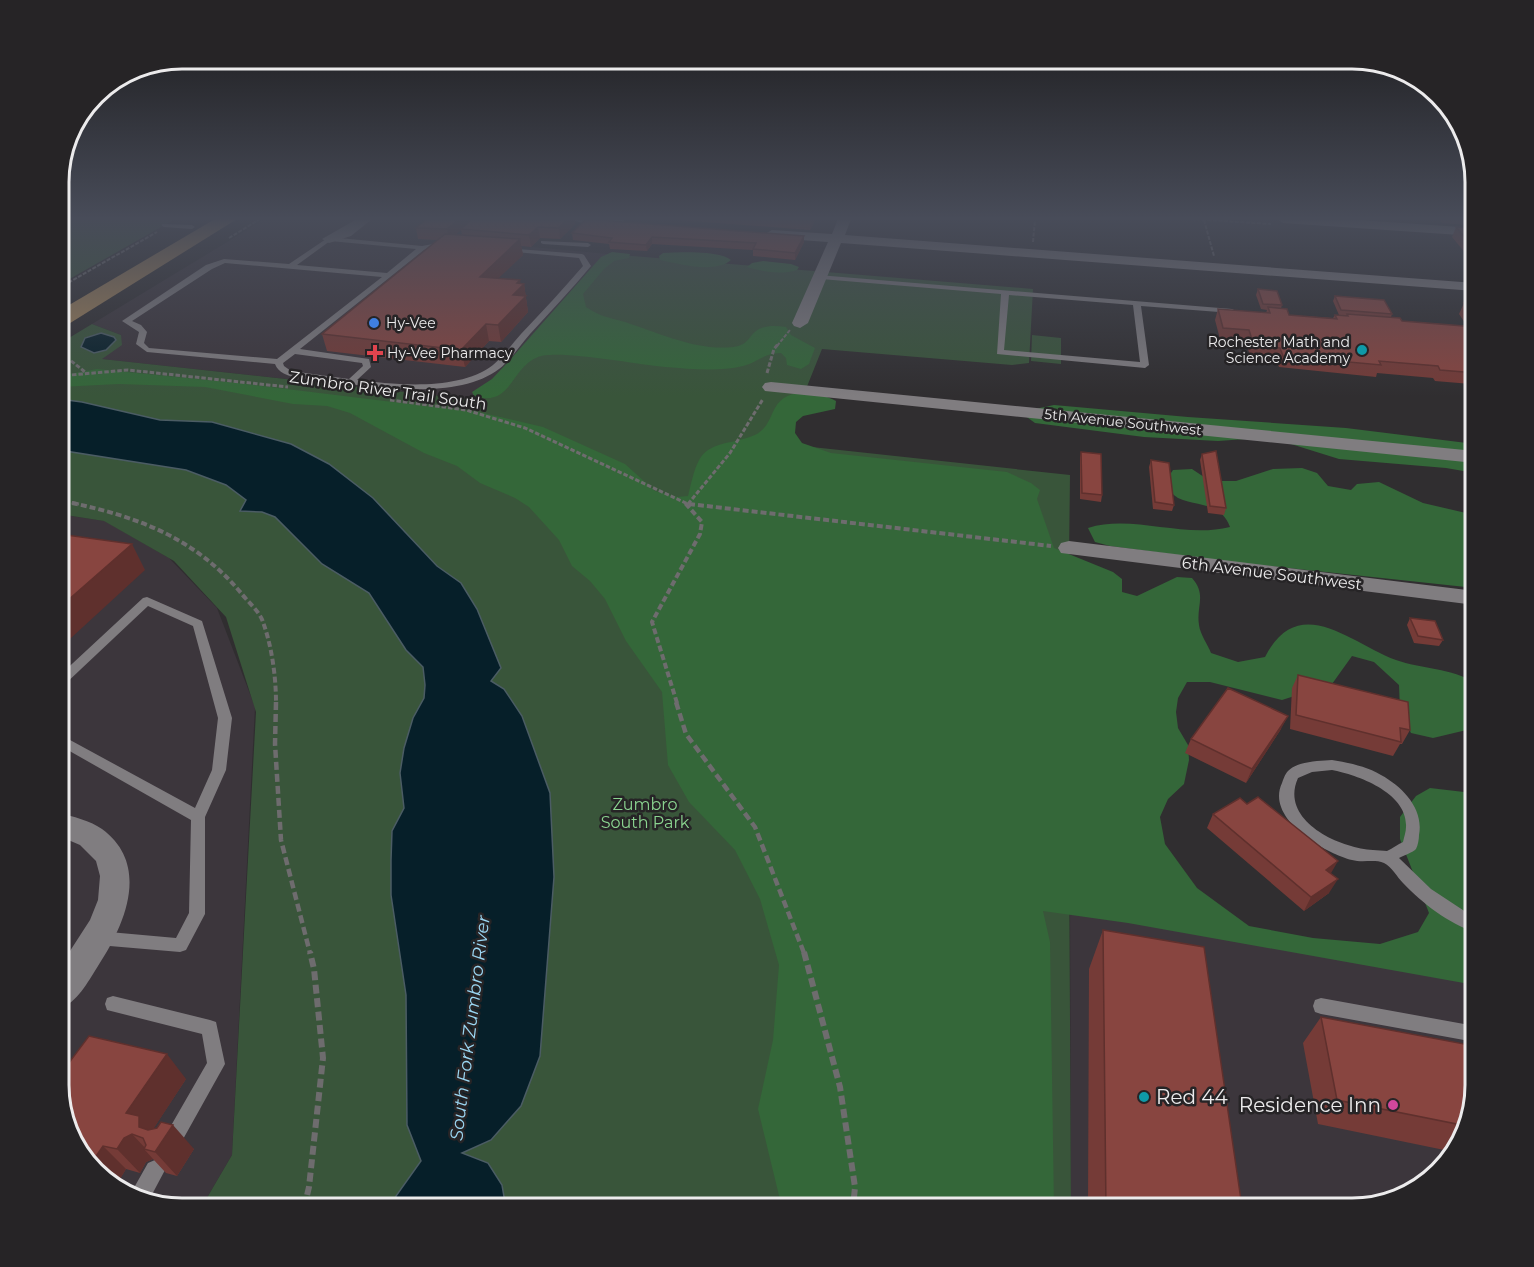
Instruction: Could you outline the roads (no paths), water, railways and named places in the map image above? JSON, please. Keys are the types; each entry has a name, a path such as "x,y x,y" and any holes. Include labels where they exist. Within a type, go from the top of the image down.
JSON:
{"main road":[{"path":"69,287 87,278"},
{"path":"69,314 129,278"}],"street":[{"path":"800,323 820,278"},
{"path":"1358,278 1465,286"},
{"name":"5th Avenue Southwest","path":"771,387 1465,457"},
{"name":"6th Avenue Southwest","path":"1069,548 1465,597"},
{"path":"69,827 97,841 109,857 116,877 109,920 69,980"}],"lane":[{"path":"193,278 126,321 138,327 143,333 140,344 147,350 279,362 384,278"},
{"path":"279,362 280,367 289,373 352,380 433,388 464,382 496,367 576,278"},
{"path":"834,278 1237,312"},
{"path":"1005,293 1000,352 1145,365 1137,304"},
{"path":"293,351 366,361 367,367 352,380"},
{"path":"69,674 147,601 198,624 225,718 219,770 198,817 197,914 180,945 98,938"},
{"path":"69,745 198,817"},
{"path":"1388,857 1410,844 1414,827 1405,804 1389,787 1364,773 1337,765 1315,764 1293,774 1288,781 1286,798 1293,814 1307,830 1327,844 1349,854 1388,857 1432,899 1465,918"},
{"path":"112,1004 210,1028 216,1064 170,1143"},
{"path":"1321,1006 1465,1032"},
{"path":"143,1191 155,1170"}],"water":[{"path":"101,333 114,337 116,340 106,350 94,353 81,347 85,338"},
{"name":"South Fork Zumbro River","path":"69,400 160,420 212,422 291,444 329,464 373,498 437,566 461,583 477,609 501,668 491,681 504,689 522,716 550,793 554,877 540,1056 521,1106 491,1140 462,1153 488,1163 502,1185 504,1198 396,1198 421,1161 407,1125 406,995 391,895 391,860 392,831 404,808 400,773 404,748 413,718 424,698 423,667 406,650 369,593 322,564 275,517 262,512 240,511 246,500 226,485 186,470 69,452"}],"place":[{"name":"Hy-Vee","path":"374,323"},
{"name":"Rochester Math and Science Academy","path":"1362,350"},
{"name":"Hy-Vee Pharmacy","path":"375,353"},
{"name":"Red 44","path":"1144,1097"},
{"name":"Residence Inn","path":"1393,1105"}],"park label":[{"name":"Zumbro South Park","path":"645,813"}]}
